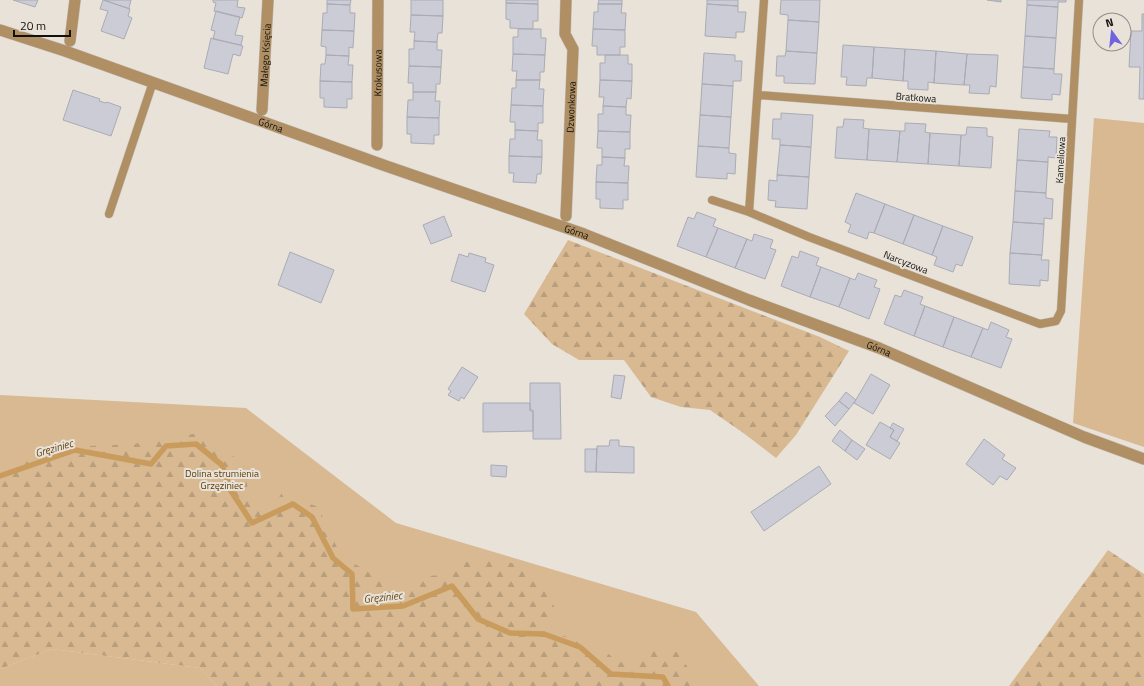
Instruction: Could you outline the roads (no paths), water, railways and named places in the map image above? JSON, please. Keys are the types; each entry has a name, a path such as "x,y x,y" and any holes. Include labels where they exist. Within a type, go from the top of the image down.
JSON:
{"street":[{"path":"70,41 75,0"},
{"name":"Małego Księcia","path":"262,110 268,0"},
{"name":"Krokusowa","path":"378,0 378,145"},
{"name":"Dzwonkowa","path":"566,0 565,34 573,49 566,216"},
{"name":"Górna","path":"0,30 65,51 386,166 584,234 749,300 880,348 1084,437 1144,459"}],"lane":[{"path":"749,212 764,0"},
{"name":"Kameliowa","path":"1056,321 1061,311 1079,0"},
{"path":"109,214 153,82"},
{"name":"Bratkowa","path":"758,95 1072,119"},
{"name":"Narcyzowa","path":"712,200 749,212 1040,324 1056,321"}],"waterway":[{"name":"Gręziniec","path":"0,476 75,450 151,464 166,446 196,444 222,465 231,491 252,523 293,504 312,517 333,558 352,574 353,609 403,606 452,586 478,619 510,633 544,634 580,647 611,674 663,677 668,686"}],"park label":[{"name":"Dolina strumienia Grzęziniec","path":"222,478"}]}
